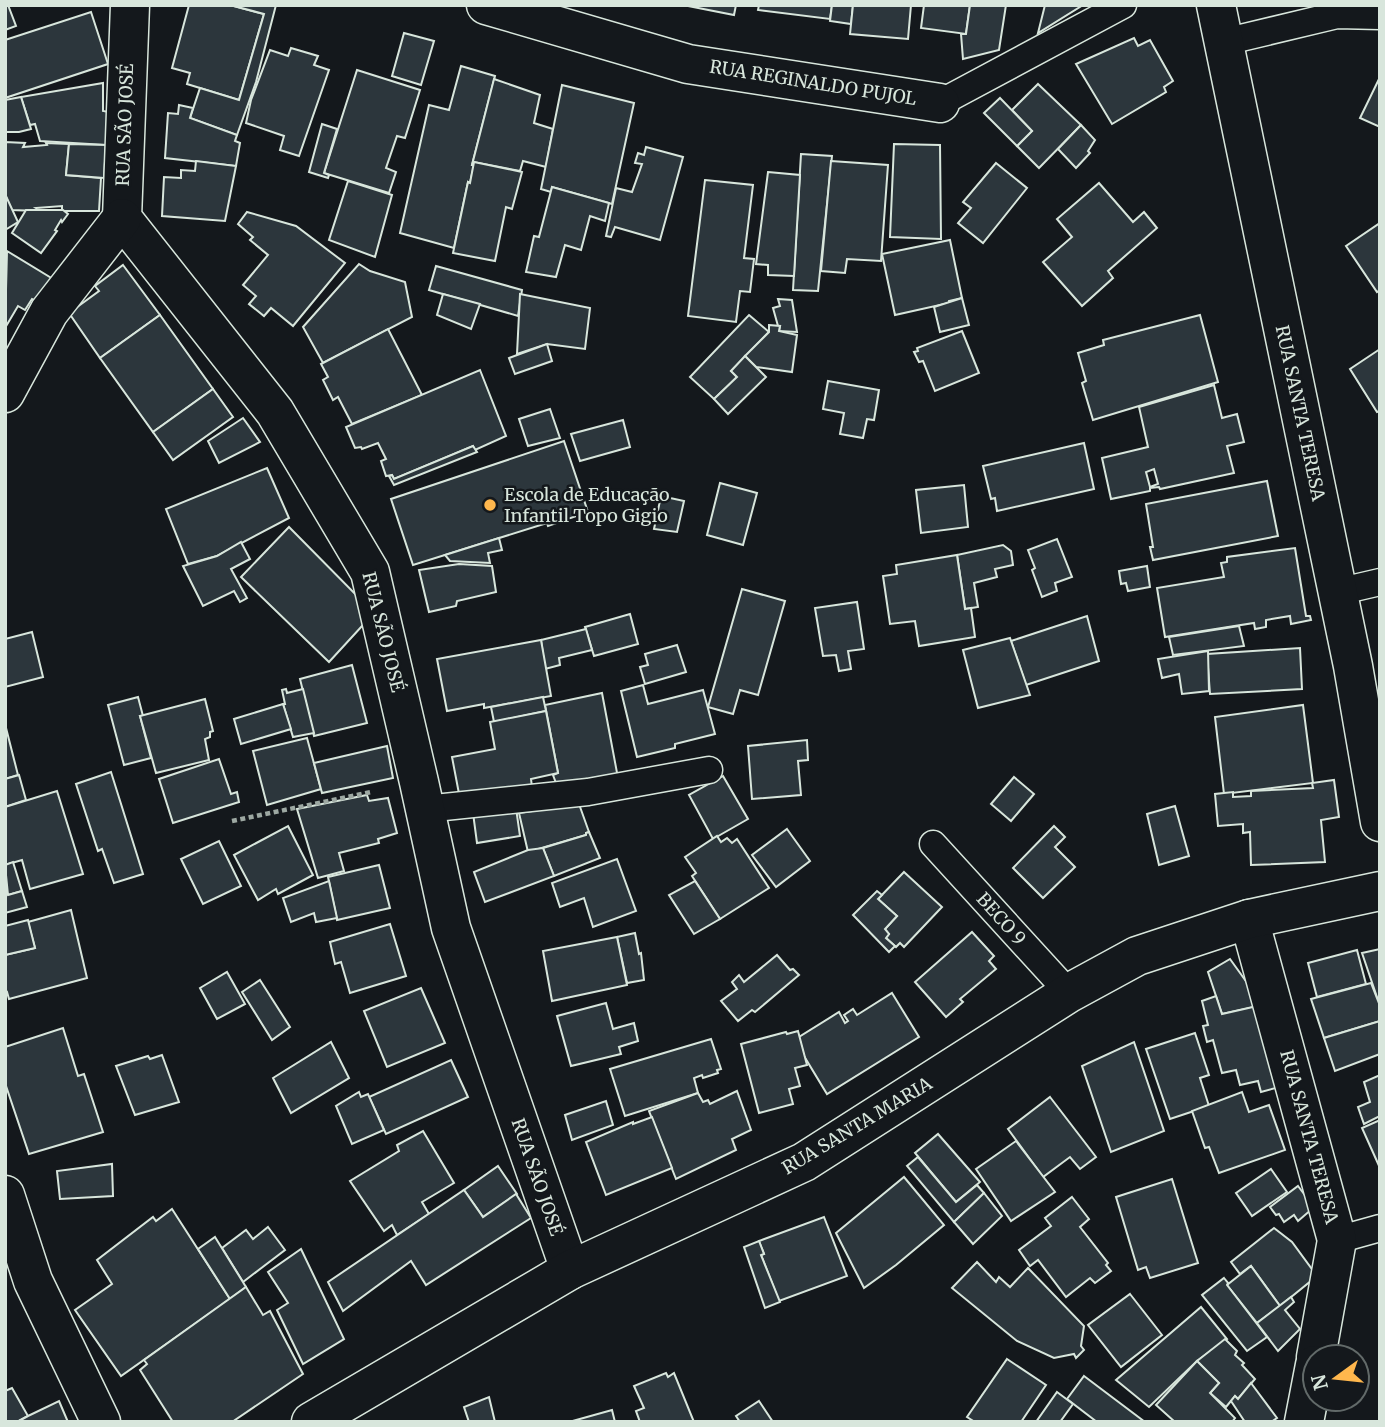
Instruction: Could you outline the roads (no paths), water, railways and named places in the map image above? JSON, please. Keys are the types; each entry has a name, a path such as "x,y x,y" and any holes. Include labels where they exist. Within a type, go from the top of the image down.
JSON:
{"street":[{"name":"RUA SÃO JOSÉ","path":"130,5 122,218 275,412 370,572 451,928 570,1270"},
{"name":"RUA REGINALDO PUJOL","path":"486,5 688,64 940,103"},
{"name":"RUA SANTA TERESA","path":"1216,5 1353,666 1380,822"},
{"path":"5,393 49,312 122,218"},
{"name":"RUA SANTA MARIA","path":"311,1422 570,1270 804,1162 1069,993 1137,956 1249,919 1380,891"},
{"name":"RUA SANTA TERESA","path":"1249,919 1337,1240 1319,1343"},
{"path":"5,1195 33,1281 101,1422"}],"lane":[{"name":"RUA REGINALDO PUJOL","path":"940,103 1123,5"},
{"path":"1224,42 1337,15 1380,16"},
{"path":"1337,592 1380,582"},
{"path":"422,795 588,792 709,770"},
{"name":"BECO 9","path":"933,844 1069,993"},
{"path":"1337,1240 1380,1228"}],"place":[{"name":"Escola de Educação Infantil Topo Gigio","path":"490,505"}]}
